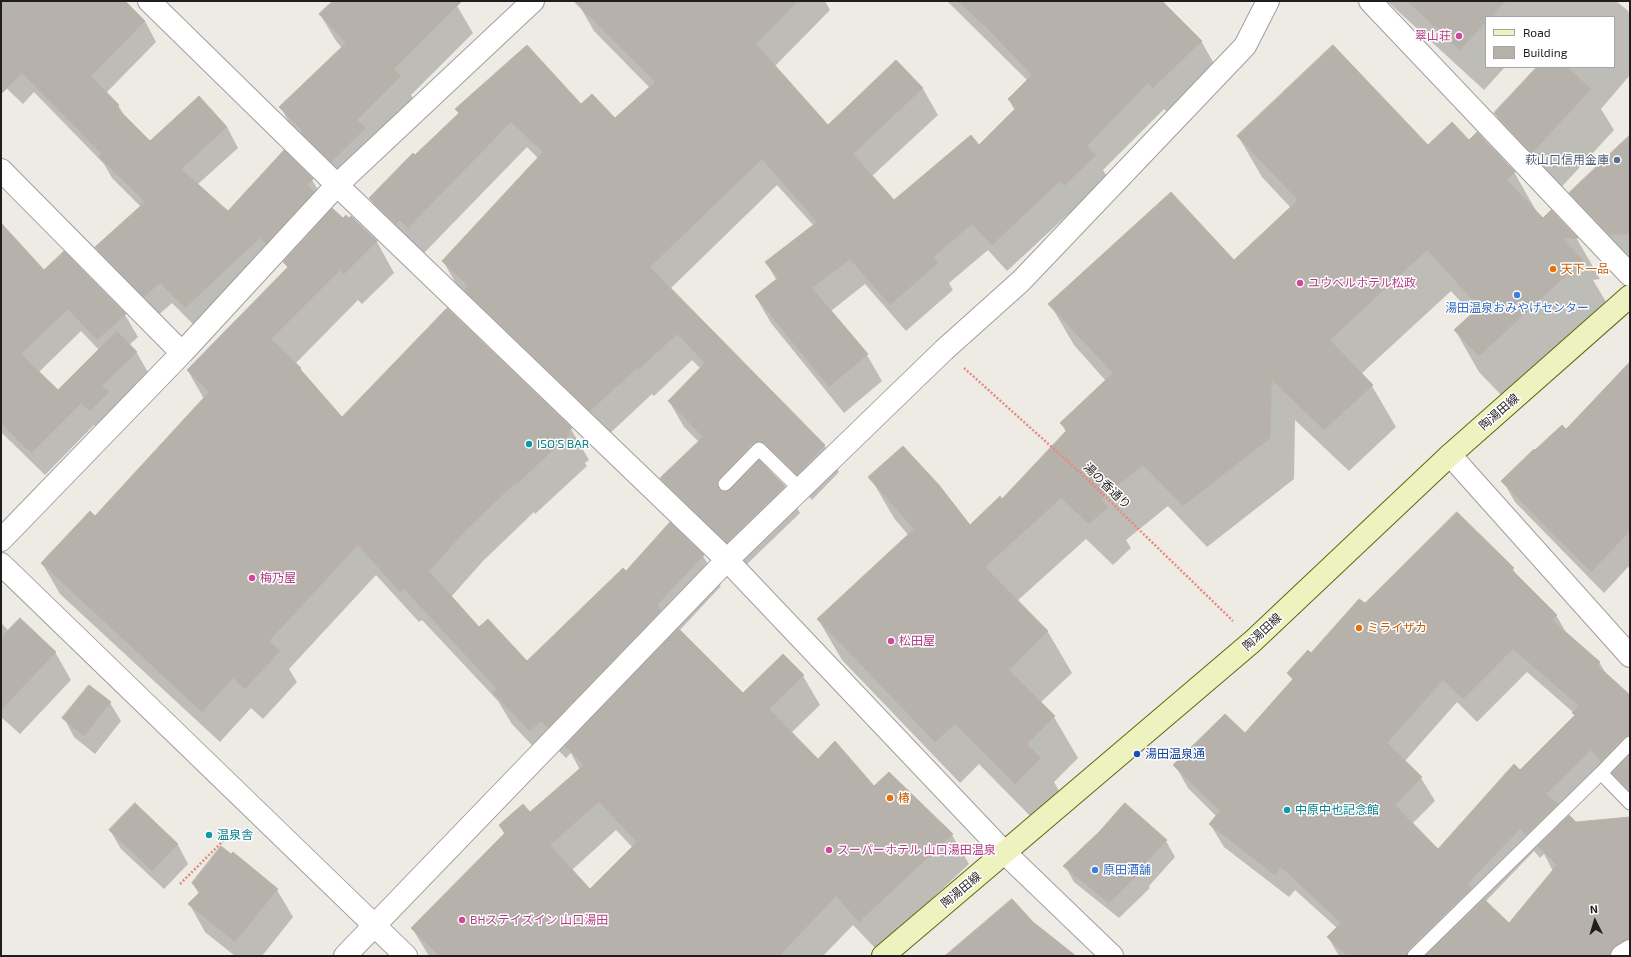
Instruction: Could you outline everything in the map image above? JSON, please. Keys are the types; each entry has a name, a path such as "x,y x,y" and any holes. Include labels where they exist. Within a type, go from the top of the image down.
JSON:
{"main road":[{"name":"陶湯田線","path":"883,956 1253,641 1450,456 1630,296"}],"street":[{"path":"149,1 337,185 727,560 1005,853 1112,956"},
{"path":"1,540 182,353 337,185 533,1"},
{"path":"345,956 727,560 944,350 1021,281 1245,46 1268,1"},
{"path":"1370,1 1630,275"},
{"path":"1,170 182,353"},
{"path":"1450,456 1630,656"},
{"path":"1,564 376,925 406,956"},
{"path":"1622,956 1630,951"}],"lane":[{"path":"725,484 759,449 800,489"},
{"path":"1414,956 1601,773 1630,742"},
{"path":"1601,773 1630,803"}],"path":[{"name":"湯の香通り","path":"944,350 1085,477 1253,641"},
{"path":"180,884 255,809"}],"building":[{"path":"1,1 125,1 145,21 91,76 119,105 116,107 150,141 199,96 227,127 181,169 228,211 284,150 313,179 307,185 314,192 266,244 260,238 185,308 160,283 144,297 95,247 145,202 99,157 102,154 22,73 1,94"},
{"path":"333,1 462,1 394,69 401,76 357,120 366,128 331,162 279,107 346,43 319,14"},
{"path":"574,1 798,1 756,44 828,125 896,60 923,88 853,154 894,200 971,135 979,145 1016,108 1008,99 1032,75 985,26 957,1 1162,1 1202,41 1153,88 1148,83 1087,146 1096,155 1064,186 1060,181 992,245 972,224 933,257 938,263 890,305 850,259 812,288 868,354 829,387 755,296 778,278 765,262 817,222 762,159 650,267 825,445 797,475 764,443 757,441 753,443 719,479 717,482 719,489 723,492 730,490 759,460 785,486 727,543 660,478 703,437 668,401 705,363 677,334 590,411 464,290 468,286 442,261 543,152 511,122 408,228 400,220 396,224 369,198 413,153 415,155 459,113 455,109 527,45 581,104 592,94 615,118 655,82"},
{"name":"翠山荘","path":"1407,1 1506,1 1492,16 1485,16 1485,23 1460,50"},
{"path":"1333,45 1428,145 1452,122 1469,140 1477,132 1515,172 1507,180 1543,218 1551,210 1578,238 1563,239 1583,260 1479,356 1454,330 1479,307 1427,250 1330,340 1373,385 1324,430 1272,380 1270,438 1183,506 1143,465 1101,499 1108,507 1089,524 1061,498 985,567 1048,631 1009,670 1055,716 1027,744 1041,758 1015,784 955,724 935,742 817,619 914,529 868,477 903,446 939,485 970,525 1000,496 1002,499 1067,430 1060,423 1113,373 1048,304 1171,192 1234,260 1298,200 1237,136"},
{"path":"1536,68 1568,68 1591,89 1532,153 1494,113"},
{"name":"萩山口信用金庫","path":"1630,135 1630,234 1610,235 1569,193"},
{"path":"332,208 343,218 346,215 349,218 351,216 377,241 344,274 340,270 271,339 301,368 300,369 342,417 447,308 572,428 568,432 570,434 517,484 516,482 466,530 429,571 479,627 488,619 527,661 623,568 626,571 670,522 704,555 658,604 661,611 548,728 541,721 530,731 493,693 497,689 404,589 400,592 358,545 269,641 280,651 245,689 233,678 202,712 41,563 90,511 95,516 209,392 187,370 288,267 283,262"},
{"path":"1,223 44,270 64,251 126,314 97,340 68,309 21,354 58,390 117,331 137,352 102,386 109,392 90,411 81,403 31,453 1,423"},
{"path":"1630,362 1630,531 1591,572 1501,481 1534,449 1535,450 1562,425 1566,429"},
{"path":"1457,512 1514,568 1512,570 1557,615 1552,620 1600,662 1597,665 1630,695 1630,735 1624,737 1601,761 1591,750 1546,794 1558,804 1526,835 1520,829 1467,884 1472,888 1408,950 1406,956 1347,956 1327,937 1341,923 1281,867 1275,875 1209,824 1220,811 1173,765 1225,714 1245,733 1293,679 1287,673 1308,650 1311,653 1359,599 1365,603","holes":["1513,649 1579,706 1572,713 1575,715 1520,770 1514,764 1438,849 1395,805 1422,777 1387,743 1443,680 1463,699"]},
{"path":"20,618 56,652 1,710 1,638"},
{"path":"678,628 743,693 783,654 804,675 769,709 818,759 835,741 874,786 889,772 953,834 859,922 836,896 779,956 439,956 411,928 505,833 499,825 523,804 530,812 584,765 565,746","holes":["599,802 637,842 590,889 550,845"]},
{"path":"89,685 111,702 84,736 62,718"},
{"path":"1630,755 1630,791 1612,773"},
{"path":"135,803 178,844 152,871 109,830"},
{"path":"1125,803 1167,840 1140,869 1141,871 1109,903 1063,866 1099,832"},
{"path":"1569,815 1576,822 1630,817 1630,939 1615,946 1611,950 1610,956 1425,956 1484,899 1509,923 1557,865 1538,846"},
{"path":"221,846 231,854 233,852 278,889 235,942 188,904 200,892 192,883"},
{"path":"1012,899 1033,922 1076,956 945,956"}],"place":[{"name":"翠山荘","path":"1459,36"},
{"name":"萩山口信用金庫","path":"1617,160"},
{"name":"天下一品","path":"1553,269"},
{"name":"ユウベルホテル松政","path":"1300,283"},
{"name":"湯田温泉おみやげセンター","path":"1517,295"},
{"name":"ISO'S BAR","path":"529,444"},
{"name":"梅乃屋","path":"252,578"},
{"name":"ミライザカ","path":"1359,628"},
{"name":"松田屋","path":"891,641"},
{"name":"湯田温泉通","path":"1137,754"},
{"name":"椿","path":"890,798"},
{"name":"中原中也記念館","path":"1287,810"},
{"name":"温泉舎","path":"209,835"},
{"name":"スーパーホテル 山口湯田温泉","path":"829,850"},
{"name":"原田酒舗","path":"1095,870"},
{"name":"BHステイズイン 山口湯田","path":"462,920"}]}
